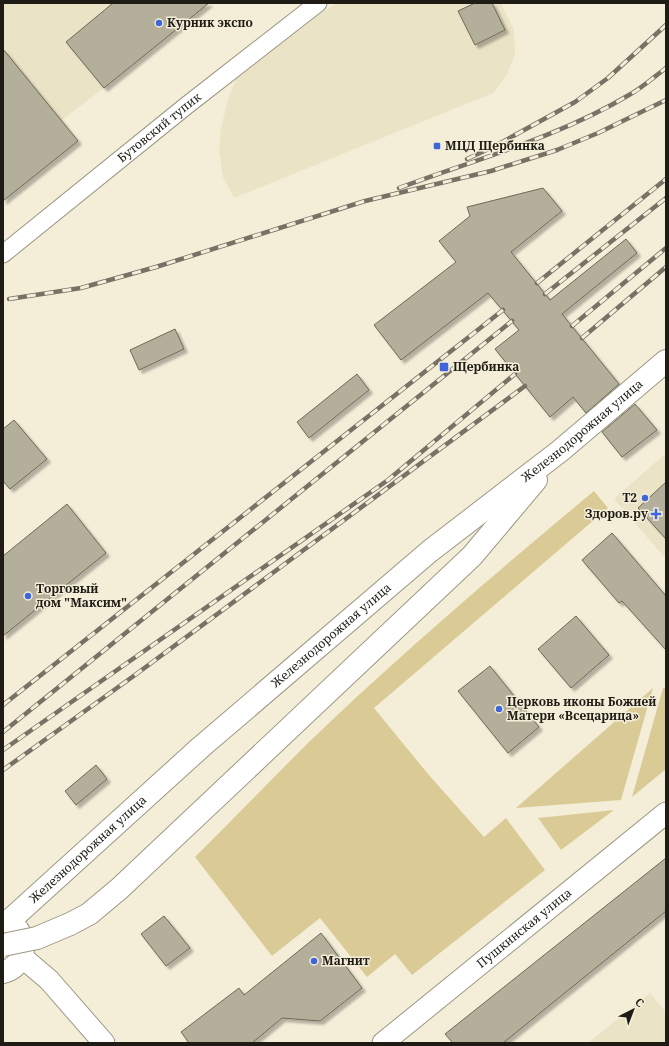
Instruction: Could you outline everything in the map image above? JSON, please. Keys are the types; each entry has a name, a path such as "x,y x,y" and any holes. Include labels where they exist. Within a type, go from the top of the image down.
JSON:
{"main road":[{"name":"Железнодорожная улица","path":"22,957 24,942 21,934 17,928 5,921 201,747 430,551 560,451 666,361"},
{"path":"3,945 37,938 70,924 89,914 119,890 472,556 560,451"},
{"path":"3,972 12,969 22,957"}],"street":[{"name":"Бутовский тупик","path":"3,254 180,111 318,3"},
{"name":"Пушкинская улица","path":"383,1043 666,813"},
{"path":"22,957 50,980 104,1043"}],"shaded area":[{"path":"3,3 209,3 62,120 78,141 3,201"},
{"path":"337,3 501,3 514,30 515,55 506,76 493,93 234,198 223,177 219,151 221,128 229,96 236,79 318,15"},
{"path":"666,453 666,559 614,499"},
{"path":"594,491 608,508 374,708 428,774 484,837 506,818 545,870 412,975 395,954 367,977 320,918 272,956 195,857 342,710 485,583"},
{"path":"653,688 621,800 516,808"},
{"path":"663,688 666,688 666,769 632,797"},
{"path":"614,810 561,850 538,818"},
{"path":"650,993 666,1012 666,1043 588,1043"}],"building":[{"path":"113,3 209,3 104,88 66,42"},
{"path":"475,3 492,3 505,30 475,45 458,11"},
{"path":"3,49 78,141 3,201"},
{"path":"543,188 562,211 511,252 550,300 626,239 637,253 562,314 619,384 586,413 573,397 550,417 495,349 519,330 488,293 401,360 374,325 456,262 439,241 470,216 467,207"},
{"path":"175,329 184,349 139,370 130,350"},
{"path":"357,374 369,390 309,438 297,422"},
{"path":"635,404 657,430 622,457 602,432"},
{"path":"14,420 47,459 10,489 3,481 3,429"},
{"path":"666,482 666,539 638,508"},
{"name":"Торговый дом \"Максим\"","path":"67,504 106,553 3,636 3,556"},
{"path":"612,533 666,596 666,650 622,601 619,603 582,560"},
{"path":"576,616 609,655 571,688 538,649"},
{"name":"Церковь иконы Божией Матери «Всецарица»","path":"490,666 539,727 508,753 458,691"},
{"path":"96,765 107,779 76,805 65,791"},
{"path":"666,858 666,911 503,1043 453,1043 445,1034"},
{"path":"164,916 190,948 166,966 141,934"},
{"name":"Магнит","path":"321,933 362,988 320,1021 282,1018 252,1043 189,1043 181,1032 239,988 244,995"}],"railway":[{"path":"467,159 497,145 575,102 608,78 666,25"},
{"path":"399,188 516,147 574,124 634,92 666,68"},
{"path":"9,299 81,288 156,267 365,201 491,171 557,150 598,133 666,100"},
{"path":"537,283 666,179"},
{"path":"545,294 666,198"},
{"path":"572,326 666,248"},
{"path":"582,338 666,267"},
{"path":"3,705 503,310"},
{"path":"3,732 512,321"},
{"path":"3,750 388,480 515,374"},
{"path":"3,770 135,675 525,386"}],"place":[{"name":"Курник экспо","path":"159,23"},
{"name":"МЦД Щербинка","path":"437,146"},
{"name":"Щербинка","path":"444,367"},
{"name":"T2","path":"645,498"},
{"name":"Здоров.ру","path":"656,514"},
{"name":"Торговый дом \"Максим\"","path":"28,596"},
{"name":"Церковь иконы Божией Матери «Всецарица»","path":"499,709"},
{"name":"Магнит","path":"314,961"}]}
